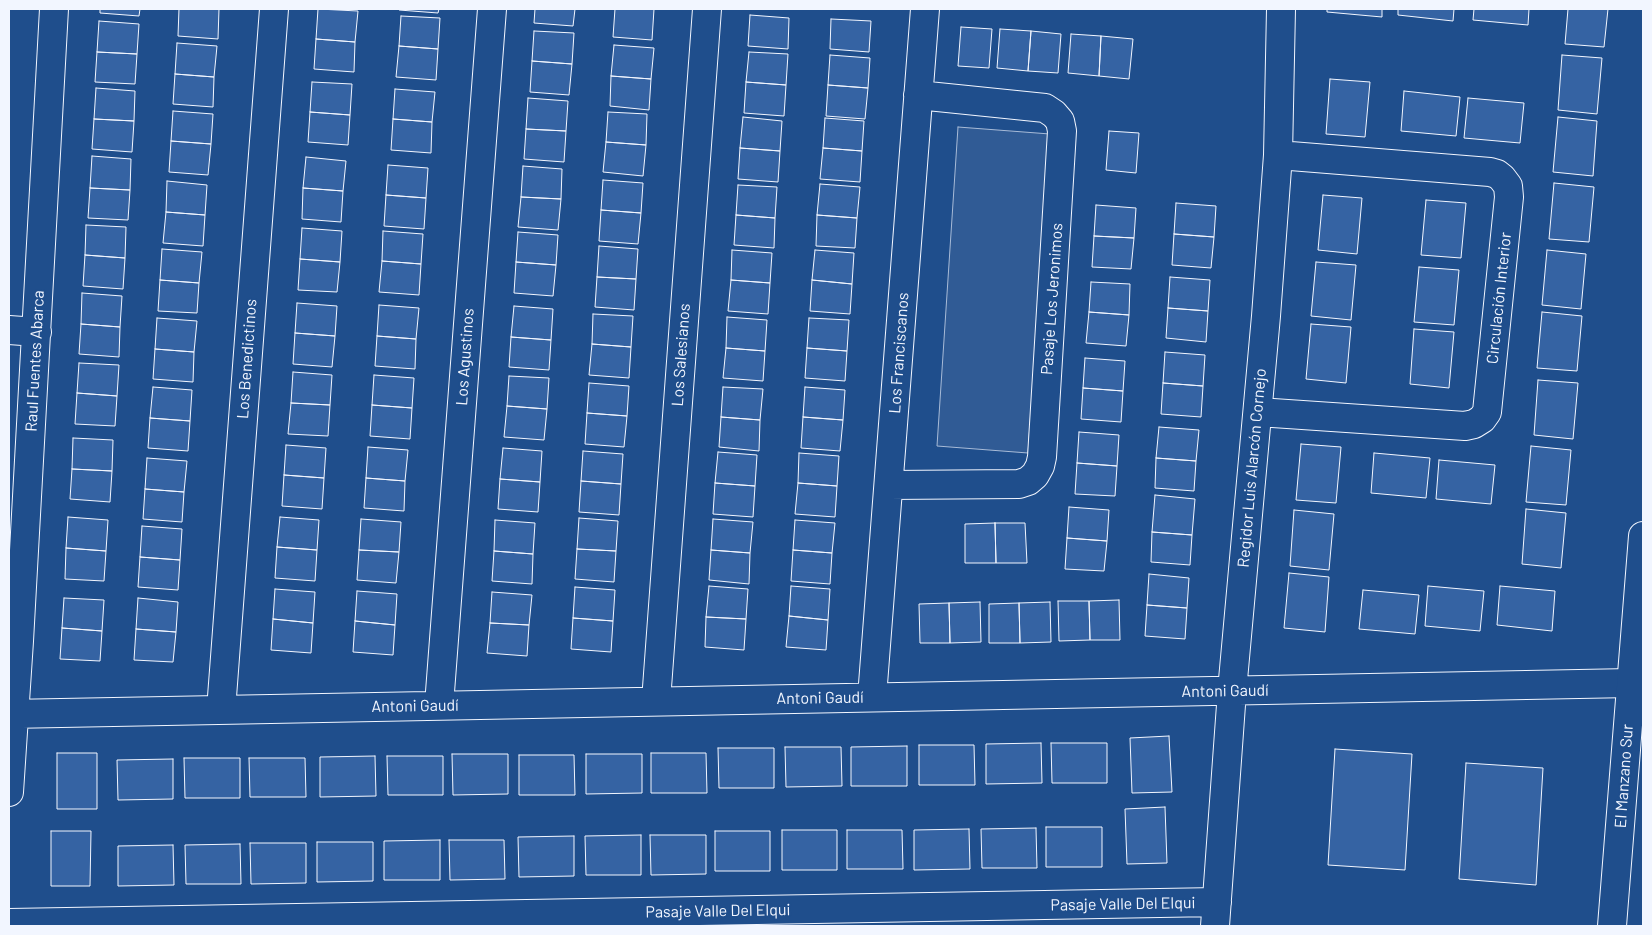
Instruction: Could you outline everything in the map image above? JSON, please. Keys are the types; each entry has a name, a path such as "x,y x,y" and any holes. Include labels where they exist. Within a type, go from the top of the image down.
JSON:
{"street":[{"name":"Raul Fuentes Abarca","path":"9,792 12,714 37,332 54,9"},
{"name":"Los Benedictinos","path":"221,710 274,9"},
{"name":"Los Agustinos","path":"439,706 492,9"},
{"name":"Los Salesianos","path":"656,701 707,9"},
{"name":"Los Franciscanos","path":"872,697 925,9"},
{"name":"Regidor Luis Alarcón Cornejo","path":"1216,914 1232,691 1258,412 1278,155 1281,9"},
{"name":"Pasaje Los Jeronimos","path":"889,486 1019,484 1028,481 1035,475 1042,457 1062,131 1060,121 1045,108 918,96"},
{"name":"Circulación Interior","path":"1258,412 1465,426 1474,424 1482,419 1487,412 1509,197 1508,186 1502,178 1490,172 1278,155"},
{"path":"9,330 37,332"},
{"name":"El Manzano Sur","path":"1612,926 1643,536"},
{"name":"Antoni Gaudí","path":"12,714 1632,683"},
{"name":"Pasaje Valle Del Elqui","path":"9,924 1216,914"}],"shaded area":[{"path":"958,127 1050,134 1028,453 937,446"}],"building":[{"path":"100,9 140,9 139,16 100,13"},
{"path":"179,9 219,9 218,39 178,36"},
{"path":"318,9 358,11 355,42 316,39"},
{"path":"399,9 439,9 438,13"},
{"path":"535,9 575,9 573,26 534,23"},
{"path":"615,9 654,9 652,40 613,37"},
{"path":"1327,9 1382,9 1382,17 1327,12"},
{"path":"1398,9 1454,9 1453,21 1398,15"},
{"path":"1474,9 1529,9 1528,25 1473,20"},
{"path":"1568,9 1608,9 1604,47 1565,44"},
{"path":"750,15 789,18 788,49 748,46"},
{"path":"401,16 440,18 438,49 399,46"},
{"path":"831,19 871,21 869,52 830,49"},
{"path":"99,21 139,24 137,54 97,52"},
{"path":"961,27 992,29 989,68 958,66"},
{"path":"1000,29 1031,31 1028,71 997,68"},
{"path":"534,31 574,33 572,64 532,61"},
{"path":"1031,31 1061,34 1058,73 1028,71"},
{"path":"1071,34 1101,36 1099,76 1068,73"},
{"path":"1101,36 1133,39 1129,79 1099,76"},
{"path":"316,39 355,42 354,72 314,69"},
{"path":"177,43 217,46 214,77 175,74"},
{"path":"614,45 654,48 651,79 611,76"},
{"path":"399,46 438,49 436,80 396,77"},
{"path":"97,52 137,54 135,84 95,82"},
{"path":"749,52 788,54 786,85 746,82"},
{"path":"830,55 870,58 868,88 828,85"},
{"path":"1562,55 1602,58 1597,114 1558,110"},
{"path":"532,61 572,64 569,95 530,92"},
{"path":"175,74 214,77 213,107 173,104"},
{"path":"611,76 651,79 649,110 610,106"},
{"path":"1330,79 1370,82 1365,137 1326,134"},
{"path":"312,82 352,84 350,115 310,112"},
{"path":"746,82 786,85 784,116 744,113"},
{"path":"828,85 868,88 865,119 826,116"},
{"path":"96,88 135,91 134,121 94,119"},
{"path":"395,89 435,92 432,122 393,119"},
{"path":"1404,91 1460,97 1456,136 1401,131"},
{"path":"528,98 568,101 566,131 526,129"},
{"path":"1468,98 1524,103 1520,143 1464,138"},
{"path":"173,111 213,114 211,144 171,141"},
{"path":"310,112 350,115 348,145 308,142"},
{"path":"608,112 647,114 646,145 606,142"},
{"path":"743,117 782,121 780,151 740,148"},
{"path":"1558,117 1597,121 1593,176 1553,172"},
{"path":"825,118 864,121 862,151 823,148"},
{"path":"94,119 134,121 132,152 92,149"},
{"path":"393,119 432,122 431,153 391,150"},
{"path":"526,129 566,131 564,162 524,159"},
{"path":"1109,131 1139,133 1136,173 1106,170"},
{"path":"171,141 211,144 208,175 169,172"},
{"path":"606,142 646,145 643,176 603,172"},
{"path":"740,148 780,151 778,182 738,179"},
{"path":"823,148 862,151 860,182 820,179"},
{"path":"92,156 131,159 130,190 90,188"},
{"path":"306,157 346,161 343,191 303,188"},
{"path":"388,165 428,168 426,198 386,195"},
{"path":"523,166 562,169 561,199 521,197"},
{"path":"603,180 643,183 641,213 601,210"},
{"path":"167,181 207,185 205,215 166,212"},
{"path":"1554,183 1594,187 1589,242 1549,239"},
{"path":"820,184 860,187 857,218 817,215"},
{"path":"738,185 777,187 775,218 736,215"},
{"path":"90,188 130,190 128,220 88,218"},
{"path":"303,188 343,191 341,222 302,219"},
{"path":"386,195 426,198 424,229 384,226"},
{"path":"1323,195 1362,198 1357,254 1318,250"},
{"path":"521,197 561,199 558,230 518,227"},
{"path":"1426,200 1466,203 1461,258 1421,255"},
{"path":"1176,203 1216,206 1214,237 1174,234"},
{"path":"1096,205 1136,208 1134,238 1094,236"},
{"path":"601,210 641,213 638,244 599,241"},
{"path":"166,212 205,215 203,246 163,243"},
{"path":"736,215 775,218 774,248 734,245"},
{"path":"817,215 857,218 855,248 816,246"},
{"path":"86,225 126,227 125,258 85,255"},
{"path":"302,228 342,231 340,262 300,259"},
{"path":"383,231 423,234 421,264 382,261"},
{"path":"518,232 558,235 556,265 516,262"},
{"path":"1174,234 1214,237 1211,268 1172,265"},
{"path":"1094,236 1134,238 1131,269 1092,267"},
{"path":"599,246 638,249 636,279 597,277"},
{"path":"162,249 202,252 199,283 160,280"},
{"path":"732,250 772,253 770,283 731,280"},
{"path":"815,250 854,253 852,284 812,280"},
{"path":"1547,250 1586,254 1581,309 1542,305"},
{"path":"85,255 125,258 123,289 83,286"},
{"path":"300,259 340,262 337,292 298,290"},
{"path":"382,261 421,264 419,295 379,292"},
{"path":"516,262 556,265 553,296 514,293"},
{"path":"1316,262 1356,265 1351,320 1311,316"},
{"path":"1419,267 1459,270 1454,325 1414,322"},
{"path":"597,277 636,279 634,310 595,307"},
{"path":"1170,277 1210,280 1208,311 1168,308"},
{"path":"160,280 199,283 197,313 158,311"},
{"path":"731,280 770,283 768,314 728,311"},
{"path":"812,280 852,284 850,314 810,311"},
{"path":"1091,282 1130,284 1129,315 1089,312"},
{"path":"82,293 122,296 120,327 81,324"},
{"path":"297,303 337,306 335,336 295,333"},
{"path":"379,305 419,308 416,339 377,336"},
{"path":"514,306 553,309 551,340 511,337"},
{"path":"1168,308 1208,311 1206,342 1166,338"},
{"path":"1089,312 1129,315 1126,346 1086,343"},
{"path":"1542,312 1582,316 1577,371 1537,368"},
{"path":"593,314 633,316 631,347 592,344"},
{"path":"727,317 767,320 765,351 726,348"},
{"path":"157,318 197,321 194,352 155,349"},
{"path":"809,318 849,320 847,351 807,348"},
{"path":"81,324 120,327 119,357 79,354"},
{"path":"1311,324 1351,327 1346,383 1306,379"},
{"path":"1414,329 1454,332 1449,388 1410,384"},
{"path":"295,333 335,336 332,367 293,364"},
{"path":"377,336 416,339 415,369 375,366"},
{"path":"511,337 551,340 549,370 509,367"},
{"path":"592,344 631,347 629,378 589,375"},
{"path":"726,348 765,351 763,381 723,378"},
{"path":"807,348 847,351 845,381 805,378"},
{"path":"155,349 194,352 193,382 153,379"},
{"path":"1165,352 1205,355 1203,386 1163,383"},
{"path":"1085,358 1125,361 1123,391 1083,388"},
{"path":"79,363 119,365 117,396 77,393"},
{"path":"293,372 332,375 330,405 291,403"},
{"path":"374,375 414,378 412,408 372,405"},
{"path":"509,376 549,378 547,409 507,406"},
{"path":"1538,380 1578,383 1573,439 1534,435"},
{"path":"589,383 629,386 627,416 587,413"},
{"path":"1163,383 1203,386 1201,417 1161,414"},
{"path":"153,387 192,390 190,421 150,418"},
{"path":"723,387 763,389 760,420 721,417"},
{"path":"805,387 845,390 843,420 803,417"},
{"path":"1083,388 1123,391 1121,422 1081,419"},
{"path":"77,393 117,396 115,426 75,424"},
{"path":"291,403 330,405 328,436 288,434"},
{"path":"372,405 412,408 410,439 370,436"},
{"path":"507,406 547,409 544,440 504,437"},
{"path":"587,413 627,416 624,447 585,444"},
{"path":"721,417 760,420 759,451 719,447"},
{"path":"803,417 843,420 840,451 801,448"},
{"path":"150,418 190,421 188,451 148,448"},
{"path":"1159,427 1199,430 1196,461 1156,458"},
{"path":"1079,432 1119,435 1117,466 1077,463"},
{"path":"73,438 113,440 112,471 72,469"},
{"path":"1301,444 1341,447 1336,503 1296,500"},
{"path":"286,445 326,448 324,478 284,475"},
{"path":"1531,446 1571,450 1566,505 1526,502"},
{"path":"368,447 408,450 405,481 366,478"},
{"path":"503,448 542,451 540,482 500,479"},
{"path":"583,451 623,454 621,484 581,481"},
{"path":"718,452 757,455 755,486 715,483"},
{"path":"799,453 839,456 837,486 798,483"},
{"path":"1374,453 1430,458 1426,498 1371,493"},
{"path":"147,458 187,461 184,492 145,489"},
{"path":"1156,458 1196,461 1194,491 1155,488"},
{"path":"1439,460 1495,465 1491,504 1436,499"},
{"path":"1077,463 1117,466 1115,496 1075,494"},
{"path":"72,469 112,471 110,502 70,499"},
{"path":"284,475 324,478 322,509 282,506"},
{"path":"366,478 405,481 404,511 364,508"},
{"path":"500,479 540,482 538,512 498,509"},
{"path":"581,481 621,484 619,515 579,512"},
{"path":"715,483 755,486 753,517 713,514"},
{"path":"798,483 837,486 835,517 795,514"},
{"path":"145,489 184,492 182,522 143,519"},
{"path":"1155,495 1195,499 1192,535 1152,532"},
{"path":"1069,507 1109,510 1107,541 1067,538"},
{"path":"1526,509 1566,513 1561,568 1522,564"},
{"path":"1294,510 1334,514 1329,570 1290,566"},
{"path":"68,517 108,520 106,551 66,548"},
{"path":"280,517 319,520 317,550 277,547"},
{"path":"579,518 618,521 616,551 577,549"},
{"path":"361,519 401,522 399,552 359,550"},
{"path":"713,519 753,522 750,553 711,550"},
{"path":"495,520 535,523 533,554 494,551"},
{"path":"795,520 835,523 832,553 793,550"},
{"path":"995,523 1025,523 1027,563 996,563"},
{"path":"995,523 996,563 965,563 965,524"},
{"path":"142,526 182,529 180,560 140,557"},
{"path":"1152,532 1192,535 1190,565 1151,562"},
{"path":"1067,538 1107,541 1104,571 1065,569"},
{"path":"277,547 317,550 315,581 275,578"},
{"path":"66,548 106,551 104,581 65,579"},
{"path":"577,549 616,551 614,582 575,579"},
{"path":"359,550 399,552 396,583 357,580"},
{"path":"711,550 750,553 749,584 709,580"},
{"path":"793,550 832,553 830,584 791,581"},
{"path":"494,551 533,554 532,584 492,581"},
{"path":"140,557 180,560 178,590 138,587"},
{"path":"1289,573 1329,577 1325,632 1284,628"},
{"path":"1149,574 1189,578 1187,608 1147,605"},
{"path":"709,586 748,589 746,619 706,617"},
{"path":"791,586 830,589 828,620 789,616"},
{"path":"1428,586 1484,591 1480,631 1425,626"},
{"path":"1500,586 1555,591 1552,631 1497,625"},
{"path":"575,587 615,590 613,621 573,618"},
{"path":"275,589 315,592 313,623 273,619"},
{"path":"1363,590 1419,595 1415,634 1359,629"},
{"path":"357,591 397,594 395,625 355,621"},
{"path":"492,592 532,595 529,625 490,623"},
{"path":"64,598 104,600 102,631 62,628"},
{"path":"138,598 178,602 176,632 136,629"},
{"path":"1119,600 1120,640 1090,640 1089,601"},
{"path":"1058,601 1089,601 1090,640 1059,641"},
{"path":"980,602 981,642 950,643 949,603"},
{"path":"1050,602 1051,642 1020,643 1019,603"},
{"path":"949,603 950,643 920,643 919,604"},
{"path":"1019,603 1020,643 989,643 989,604"},
{"path":"1147,605 1187,608 1185,639 1145,636"},
{"path":"789,616 828,620 826,650 786,647"},
{"path":"706,617 746,619 744,650 705,647"},
{"path":"573,618 613,621 611,652 571,649"},
{"path":"273,619 313,623 311,653 271,650"},
{"path":"355,621 395,625 393,655 353,652"},
{"path":"490,623 529,625 527,656 487,653"},
{"path":"62,628 102,631 100,661 60,659"},
{"path":"136,629 176,632 173,662 134,660"},
{"path":"1169,736 1172,792 1132,793 1130,738"},
{"path":"1041,743 1042,783 986,784 986,744"},
{"path":"1051,743 1107,743 1107,783 1052,783"},
{"path":"919,745 974,745 975,785 919,785"},
{"path":"907,746 907,786 851,786 851,747"},
{"path":"785,747 841,747 842,786 786,787"},
{"path":"718,748 774,748 774,788 719,788"},
{"path":"1335,749 1412,754 1405,870 1328,865"},
{"path":"57,753 97,753 97,809 57,809"},
{"path":"651,753 706,753 707,793 651,793"},
{"path":"452,754 508,754 508,794 453,795"},
{"path":"586,754 642,754 642,793 586,794"},
{"path":"519,755 574,755 575,795 519,795"},
{"path":"375,756 376,796 320,797 320,757"},
{"path":"387,756 443,756 443,795 388,795"},
{"path":"184,758 240,758 240,798 185,798"},
{"path":"249,758 305,758 306,797 250,797"},
{"path":"173,759 173,799 118,800 117,760"},
{"path":"1466,763 1543,768 1536,885 1459,879"},
{"path":"1165,807 1167,863 1127,864 1125,809"},
{"path":"1046,827 1102,827 1102,867 1046,867"},
{"path":"1036,828 1037,868 982,868 981,829"},
{"path":"969,829 970,869 914,870 914,830"},
{"path":"782,830 837,830 837,870 782,870"},
{"path":"847,830 902,830 903,869 847,869"},
{"path":"51,831 91,831 90,886 51,886"},
{"path":"715,831 770,831 770,871 715,871"},
{"path":"641,835 641,875 586,875 585,836"},
{"path":"650,835 706,835 706,874 651,875"},
{"path":"574,836 574,876 519,877 518,837"},
{"path":"440,840 440,880 384,880 384,841"},
{"path":"449,840 504,840 505,879 450,880"},
{"path":"317,842 373,842 373,881 317,882"},
{"path":"250,843 306,843 306,883 251,884"},
{"path":"240,844 241,884 186,884 185,845"},
{"path":"173,845 174,885 118,886 118,846"}]}
